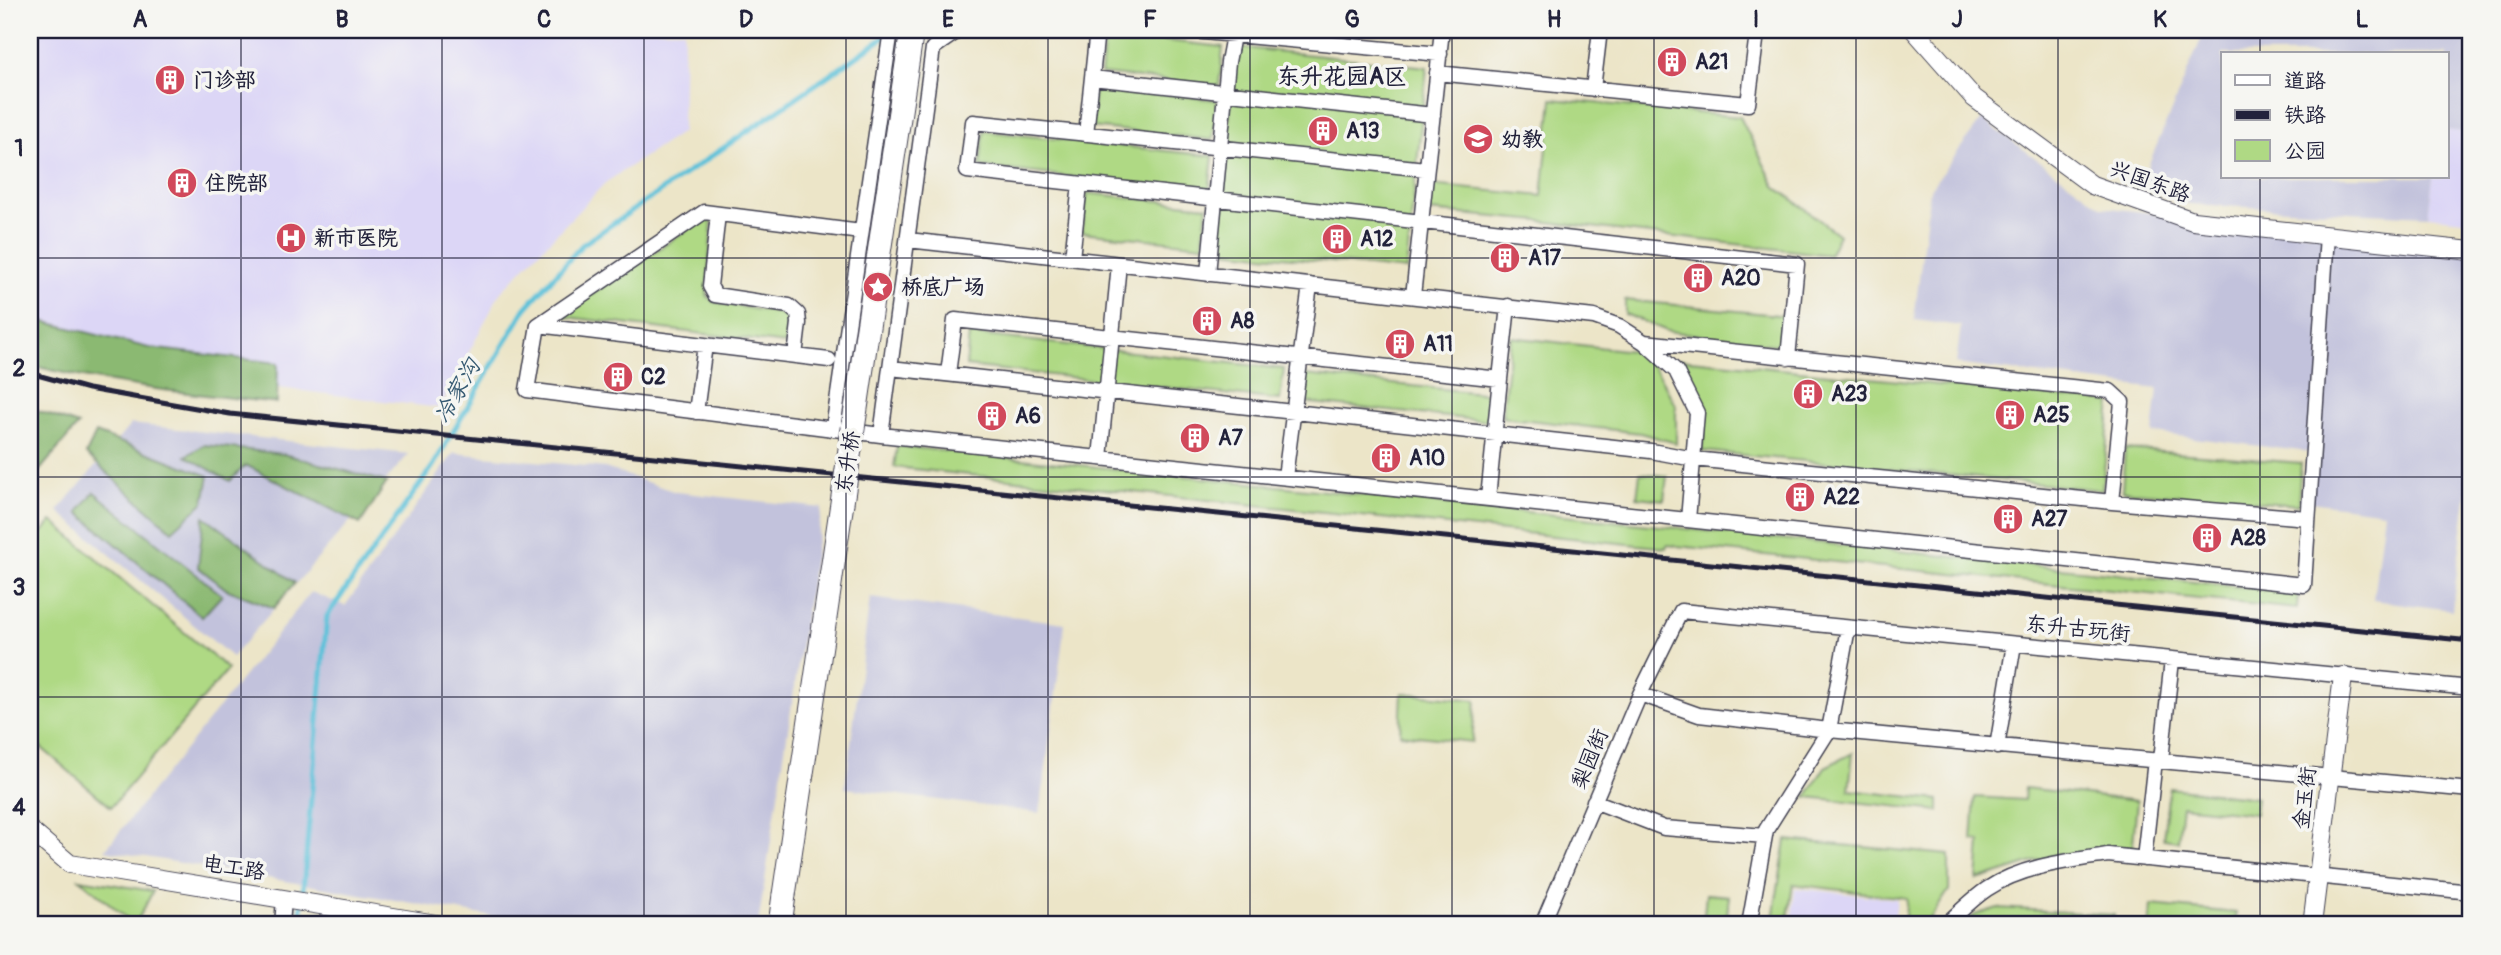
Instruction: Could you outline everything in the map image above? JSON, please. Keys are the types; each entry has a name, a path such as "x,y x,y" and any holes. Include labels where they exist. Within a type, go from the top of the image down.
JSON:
{"highway":[{"name":"东升桥","path":"780,925 912,30"}],"street":[{"path":"833,429 891,30"},
{"path":"881,435 933,48 959,30"},
{"path":"1086,134 1097,30"},
{"path":"1182,30 1234,32 1440,54"},
{"path":"1413,296 1442,30"},
{"path":"1593,89 1600,30"},
{"path":"1437,73 1748,104 1756,41 1752,30"},
{"name":"兴国东路","path":"1914,30 1974,98 2092,185 2193,221 2471,251"},
{"path":"1208,274 1225,93 1234,32"},
{"path":"1092,78 1433,116"},
{"path":"1426,169 973,122 967,171 1797,264 1788,358"},
{"path":"875,143 920,149"},
{"path":"1072,258 1080,184"},
{"path":"862,232 704,212 538,325 527,390 881,435 2304,585 2327,235"},
{"path":"718,214 710,286 715,295 789,306 798,314 795,356"},
{"path":"908,240 1594,317 1619,326 1644,342 1676,371 1697,413 1688,520"},
{"path":"1100,458 1119,264"},
{"path":"1285,477 1310,285"},
{"path":"1488,498 1508,306"},
{"path":"948,374 955,320 1500,379"},
{"path":"538,325 830,360"},
{"path":"1644,342 2110,391 2122,402 2112,502"},
{"path":"696,411 705,345"},
{"path":"890,368 1651,451 1693,459 2112,502 2308,518"},
{"name":"东升古玩街","path":"1681,611 2471,688"},
{"name":"梨园街","path":"1542,925 1640,694 1681,611"},
{"path":"1749,925 1766,830 1829,730 1848,628"},
{"path":"1997,747 2014,643"},
{"path":"2144,859 2172,660"},
{"name":"金玉街","path":"2312,925 2343,676"},
{"path":"1640,694 1699,715 1997,747 2471,790"},
{"path":"1594,801 1664,828 1765,836"},
{"name":"电工路","path":"30,830 70,864 442,925"},
{"path":"1945,925 1987,888 2021,873 2072,860 2108,855 2471,892"},
{"path":"282,925 284,899"}],"shaded area":[{"name":"新市医院","path":"30,30 684,30 682,132 605,183 500,293 440,408 152,372 30,334"},
{"path":"2205,30 2471,30 2471,133 2448,130 2448,52 2221,52 2221,178 2433,178 2428,216 2189,204 2143,178"},
{"path":"1982,119 2102,207 2471,253 2471,458 2452,610 2373,600 2384,512 2303,501 2309,452 2153,433 2158,389 1956,364 1961,326 1914,320 1930,189"},
{"path":"2448,130 2471,133 2471,221 2428,216 2433,178 2448,178"},
{"path":"131,424 409,454 232,657 58,511"},
{"path":"454,453 605,468 676,492 822,508 758,925 540,925 105,850 311,592 345,606"},
{"path":"870,598 1065,623 1040,813 845,788"},
{"path":"1795,888 1897,899 1894,925 1791,925"}],"green space":[{"path":"1105,34 1223,47 1219,86 1101,74"},
{"path":"1237,47 1427,67 1406,270 1215,250"},
{"path":"1095,86 1217,100 1213,140 1091,127"},
{"path":"1552,99 1740,117 1775,186 1839,235 1829,255 1540,221 1428,211 1431,185 1542,196"},
{"path":"984,131 1213,156 1209,192 980,167"},
{"path":"1087,193 1207,206 1203,245 1082,232"},
{"path":"705,218 712,219 707,296 714,302 789,315 785,344 559,316"},
{"path":"1625,300 1787,316 1784,346 1667,331 1625,314"},
{"path":"30,318 149,348 278,363 277,403 122,384 30,365"},
{"path":"969,334 1284,369 1280,400 966,366"},
{"path":"1511,337 1641,352 1656,370 1676,405 1676,443 1640,433 1502,417"},
{"path":"1680,359 2111,402 2102,490 1702,451 1706,412"},
{"path":"1296,374 1490,394 1487,421 1293,401"},
{"path":"30,408 78,425 30,482"},
{"path":"96,433 209,476 204,502 172,531 86,454"},
{"path":"204,445 283,454 387,482 360,524 246,465 230,481 186,456"},
{"path":"897,446 2298,593 2297,609 1667,545 1666,548 894,467"},
{"path":"2125,449 2301,463 2298,505 2122,491"},
{"path":"1640,473 1667,476 1664,500 1637,497"},
{"path":"94,492 222,595 202,617 78,512"},
{"path":"204,516 295,583 274,608 226,589 198,567"},
{"path":"52,521 228,669 111,807 30,738 30,547"},
{"path":"1402,693 1476,700 1472,742 1400,734"},
{"path":"1853,753 1849,790 1939,800 1939,811 1806,797 1825,767"},
{"path":"2025,788 2137,801 2132,854 2059,854 1977,880 1980,841 1972,840 1975,797 2024,800"},
{"path":"2169,788 2257,798 2255,814 2182,806 2178,841 2163,839"},
{"path":"1786,840 1949,855 1949,890 1926,925 1904,925 1907,898 1793,884 1787,925 1772,925"},
{"path":"80,879 153,891 135,925"},
{"path":"1706,894 1729,896 1726,925 1703,925"},
{"path":"2151,905 2236,913 2235,925 2149,925"},
{"path":"1998,908 2114,915 2113,925 1963,925 1975,915"}],"waterway":[{"name":"冷家沟","path":"300,925 327,616 433,466 525,309 582,245 889,34"}],"railway":[{"path":"30,373 88,389 230,414 2471,641"}],"place":[{"name":"A21","path":"1672,62"},
{"name":"门诊部","path":"170,80"},
{"name":"A13","path":"1323,131"},
{"name":"幼教","path":"1478,139"},
{"name":"住院部","path":"182,183"},
{"name":"新市医院","path":"291,238"},
{"name":"A12","path":"1337,239"},
{"name":"A17","path":"1505,258"},
{"name":"A20","path":"1698,278"},
{"name":"桥底广场","path":"878,287"},
{"name":"A8","path":"1207,321"},
{"name":"A11","path":"1400,344"},
{"name":"C2","path":"618,377"},
{"name":"A23","path":"1808,394"},
{"name":"A25","path":"2010,415"},
{"name":"A6","path":"992,416"},
{"name":"A7","path":"1195,438"},
{"name":"A10","path":"1386,458"},
{"name":"A22","path":"1800,497"},
{"name":"A27","path":"2008,519"},
{"name":"A28","path":"2207,538"}],"district":[{"name":"东升花园A区","path":"1342,76"}]}
